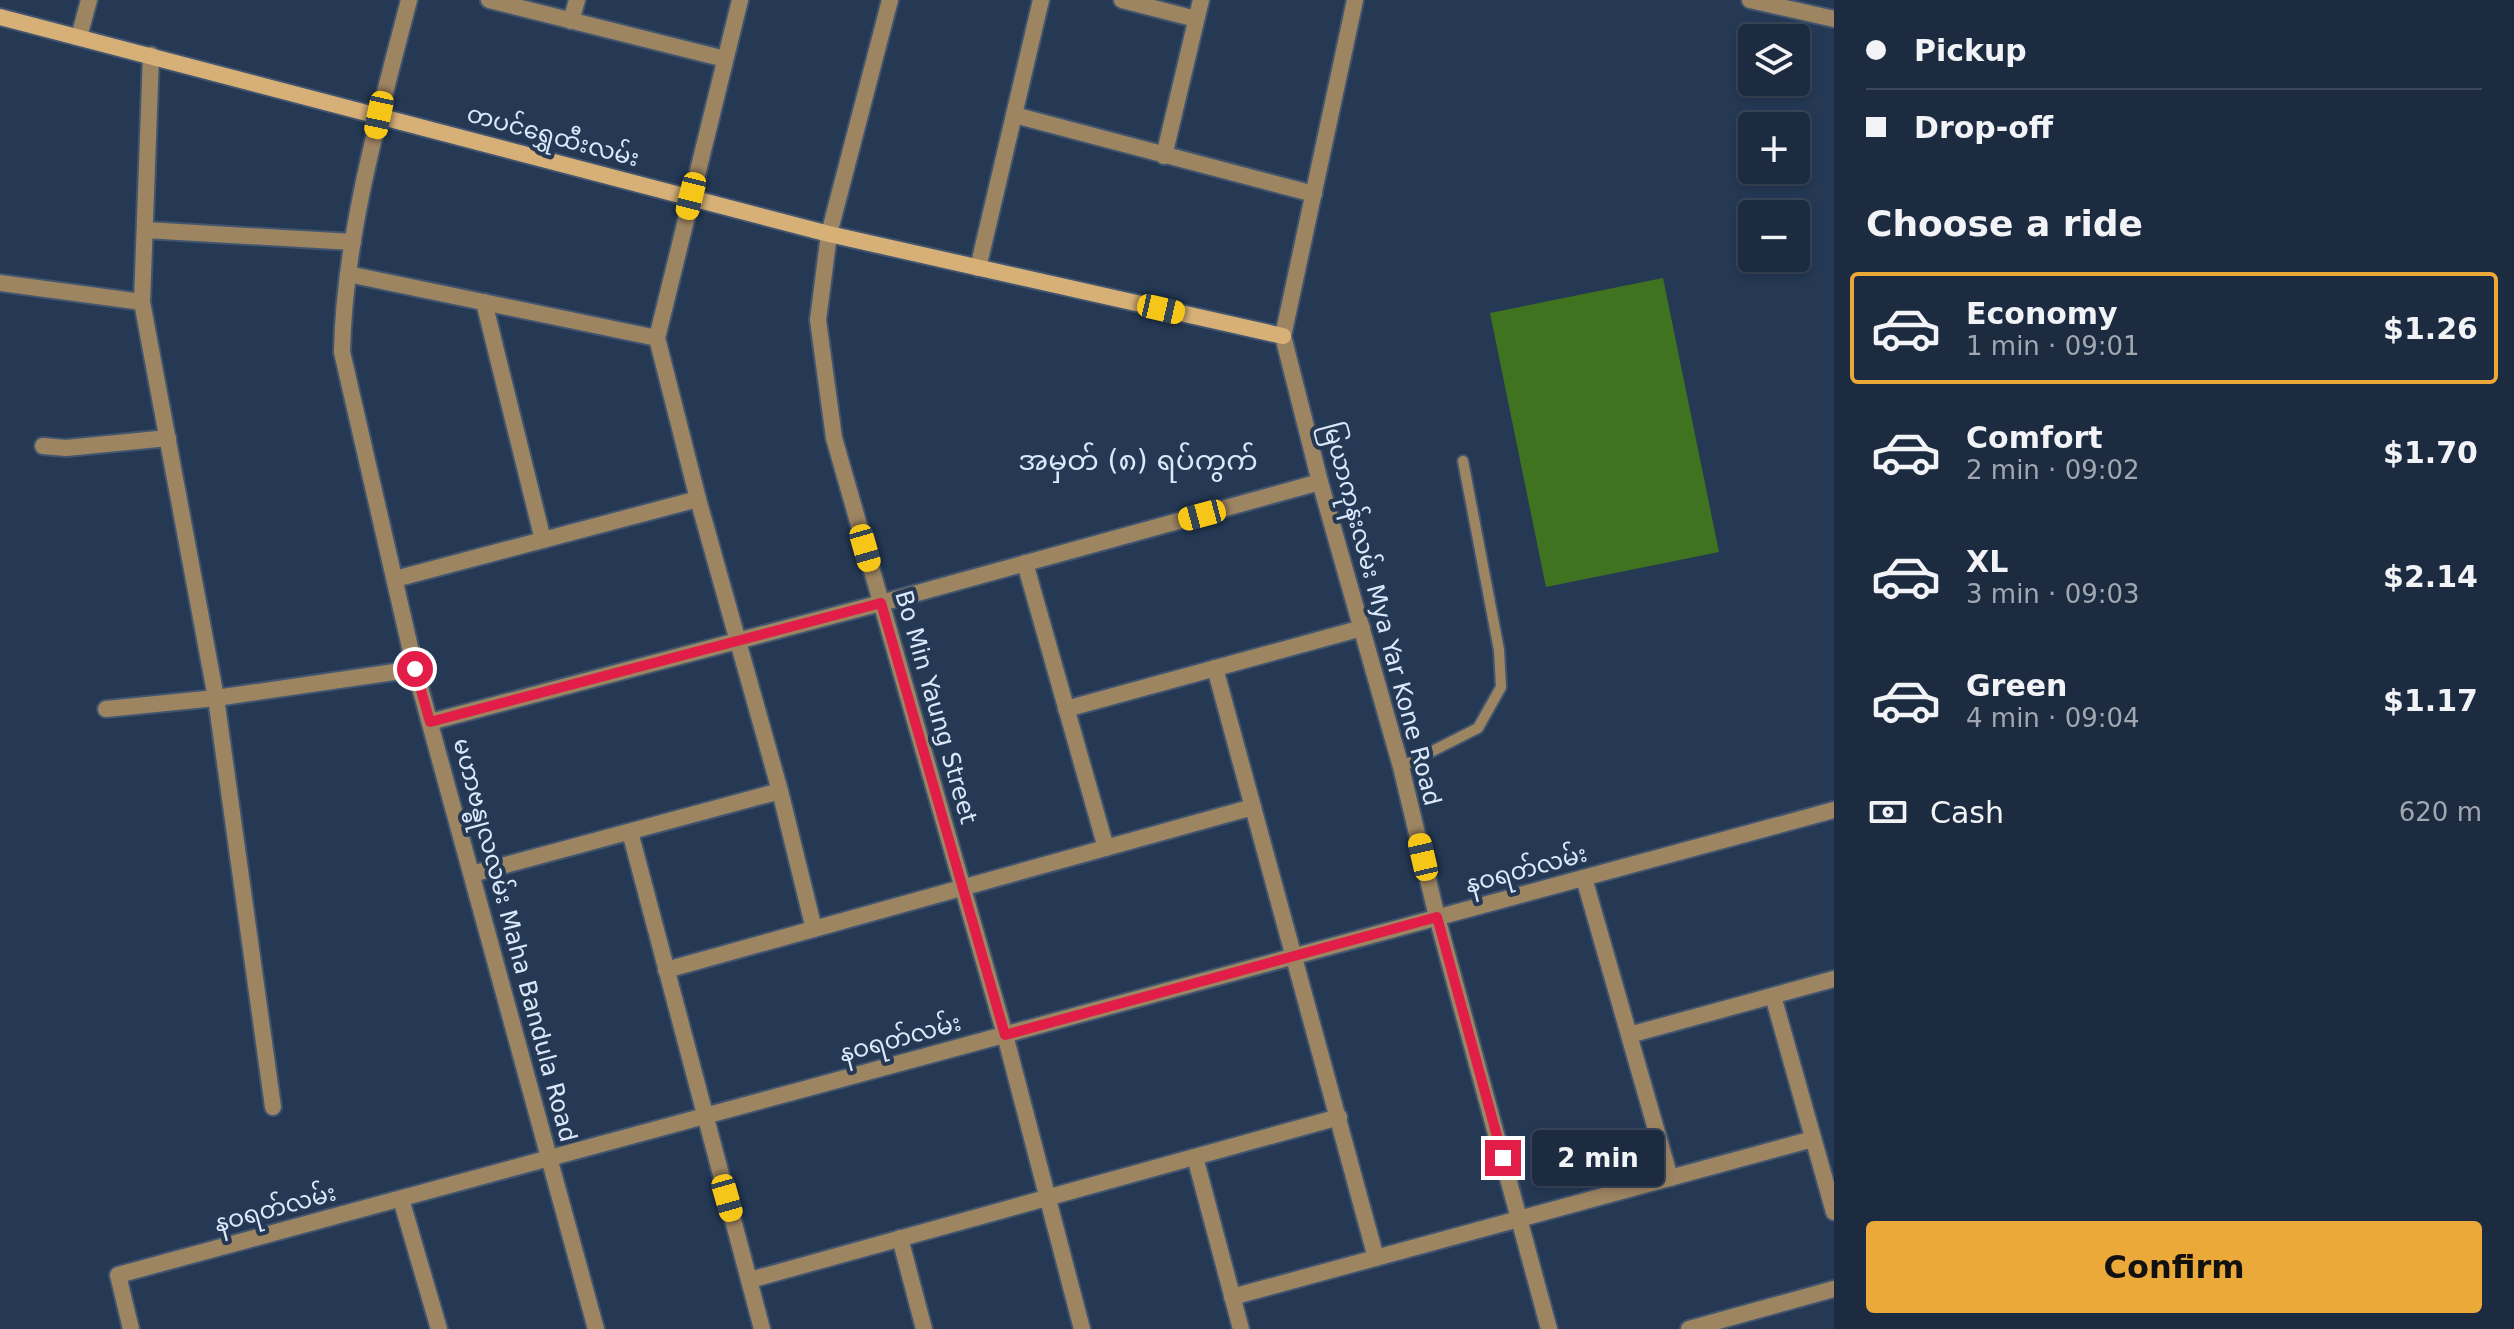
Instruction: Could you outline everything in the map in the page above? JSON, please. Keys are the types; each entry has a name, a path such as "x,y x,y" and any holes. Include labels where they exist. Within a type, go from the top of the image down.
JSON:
{"street":[{"path":"79,37 89,0"},
{"name":"မဟာဗန္ဓုလလမ်း Maha Bandula Road","path":"409,0 379,115 353,242 342,312 342,352 415,669 596,1329"},
{"path":"489,0 725,59"},
{"path":"571,21 577,0"},
{"path":"740,0 657,338 698,499 780,791 814,929"},
{"name":"Bo Min Yaung Street","path":"890,0 829,234 818,320 834,438 1005,1035 1082,1329"},
{"path":"978,268 1041,0"},
{"path":"1122,0 1196,19"},
{"path":"1164,156 1201,0"},
{"name":"မြယာကုန်းလမ်း Mya Yar Kone Road","path":"1355,0 1283,336 1320,482 1401,767 1437,917 1549,1329"},
{"path":"1750,0 1834,19"},
{"name":"တပင်ရွှေထီးလမ်း","path":"0,17 829,234 1283,336"},
{"path":"151,55 142,302 216,698 273,1107"},
{"path":"1014,115 1314,194"},
{"path":"145,230 353,242"},
{"path":"348,274 657,338"},
{"path":"0,283 142,302"},
{"path":"484,302 543,540"},
{"path":"43,446 66,448 168,438"},
{"path":"430,722 881,603 1320,482"},
{"path":"395,579 698,499"},
{"path":"1025,563 1106,848"},
{"path":"1066,709 1362,628"},
{"path":"1215,668 1376,1258"},
{"path":"106,709 216,698 415,669"},
{"path":"472,874 780,791"},
{"path":"666,970 1253,807"},
{"name":"နဝရတ်လမ်း","path":"131,1329 118,1275 1834,810"},
{"path":"630,832 762,1329"},
{"path":"1584,878 1670,1178"},
{"path":"1629,1035 1834,979"},
{"path":"1773,996 1834,1212"},
{"path":"750,1280 1339,1117"},
{"path":"1232,1297 1813,1139"},
{"path":"1195,1157 1241,1329"},
{"path":"401,1199 439,1329"},
{"path":"900,1238 924,1329"},
{"path":"1689,1329 1834,1289"}],"lane":[{"path":"1401,767 1478,728 1501,687 1499,650 1463,461"}],"green space":[{"path":"1663,278 1719,552 1546,587 1490,313"}],"district":[{"name":"အမှတ် (၈) ရပ်ကွက်","path":"1138,460"}],"route":[{"path":"415,669 430,722 881,603 1005,1035 1437,917 1503,1158"}]}
